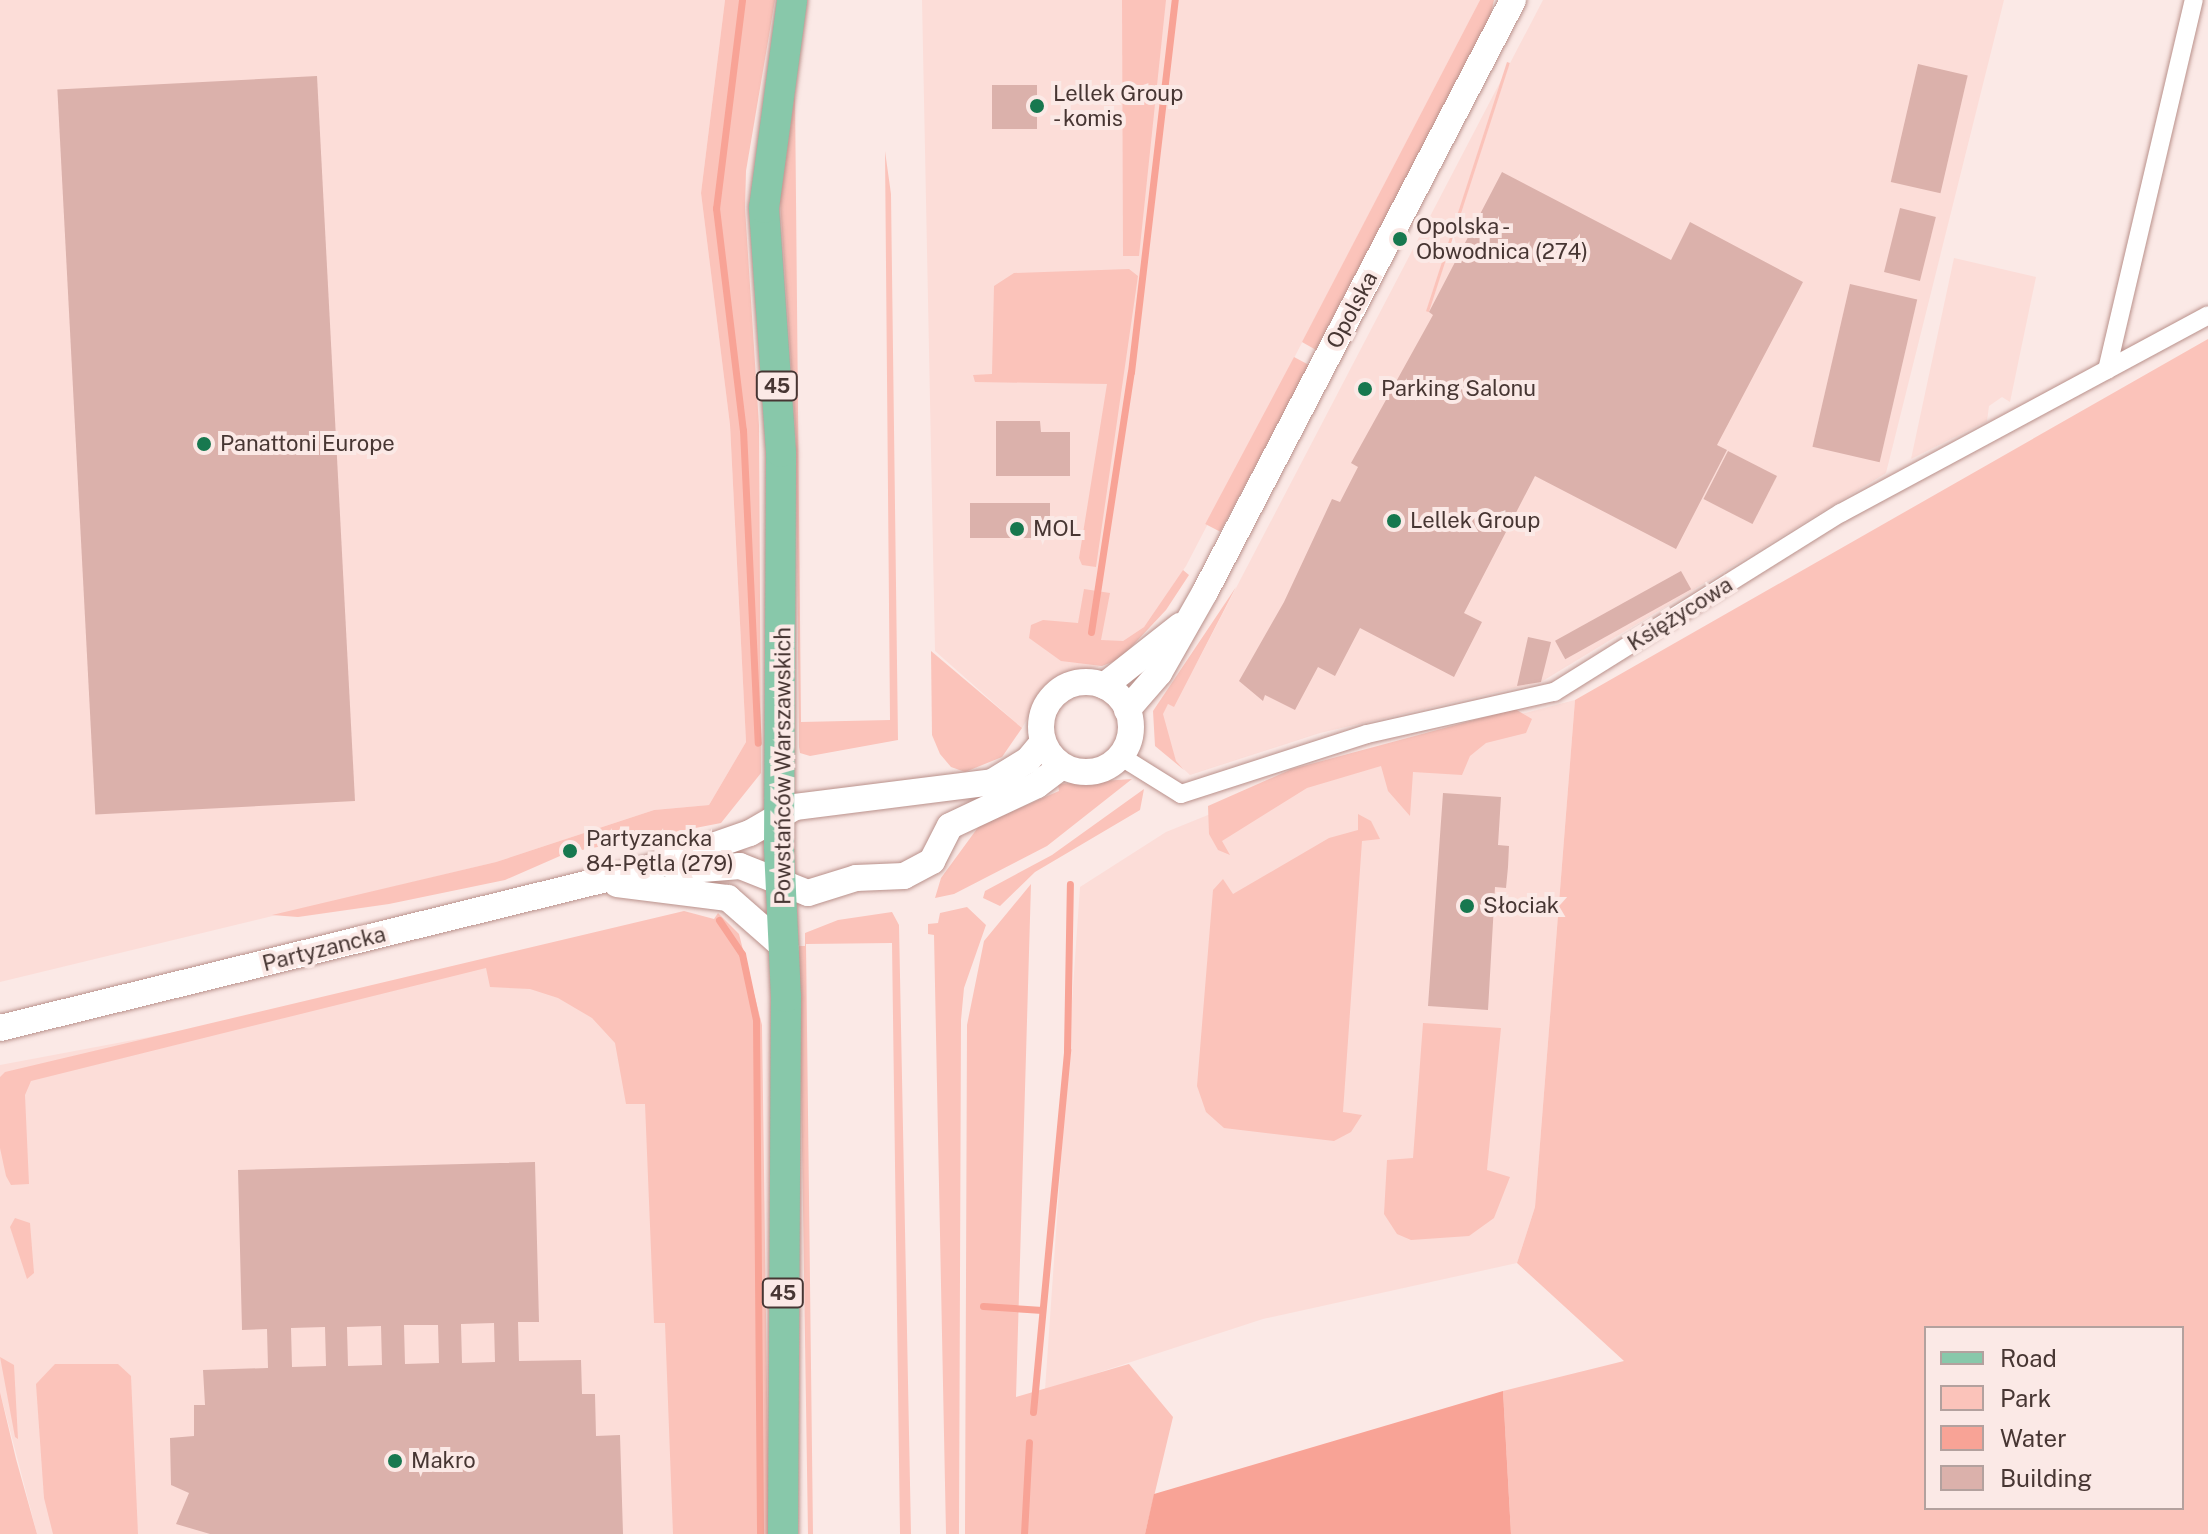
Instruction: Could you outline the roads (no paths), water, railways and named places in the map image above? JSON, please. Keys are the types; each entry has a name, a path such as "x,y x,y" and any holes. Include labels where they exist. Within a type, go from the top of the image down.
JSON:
{"main road":[{"name":"Powstańców Warszawskich","path":"783,1534 785,948 770,879 781,815 781,452 764,208 792,0"}],"street":[{"name":"Opolska","path":"1127,710 1159,673 1189,618 1513,0"},
{"path":"2107,370 2194,0"},
{"name":"Księżycowa","path":"1120,756 1181,794 1367,734 1554,692 1841,513 2208,315"},
{"name":"Opolska","path":"1104,686 1189,618"},
{"path":"1081,682 1104,686 1127,710 1130,734 1120,756 1087,773 1062,766 1043,742 1041,719 1060,690 1081,682"},
{"name":"Partyzancka","path":"0,1028 647,869 712,849 815,802 992,782 1028,760 1043,742"},
{"name":"Partyzancka","path":"647,869 740,866 808,893 856,878 916,873 940,851 950,826 1037,785 1062,766"},
{"path":"586,883 679,888 728,898 785,948"}],"water":[{"path":"1503,1391 1511,1534 1145,1534 1154,1494"}],"waterway":[{"path":"742,0 716,208 743,430 758,743"},
{"path":"1091,632 1131,372 1175,0"},
{"path":"1033,1412 1067,1050 1070,884"},
{"path":"719,920 742,954 756,1020 760,1534"},
{"path":"983,1306 1042,1310"},
{"path":"1024,1534 1029,1442"}],"place":[{"name":"Lellek Group - komis","path":"1037,106"},
{"name":"Opolska - Obwodnica (274)","path":"1400,239"},
{"name":"Parking Salonu","path":"1365,389"},
{"name":"Panattoni Europe","path":"204,444"},
{"name":"Lellek Group","path":"1394,521"},
{"name":"MOL","path":"1017,529"},
{"name":"Partyzancka 84-Pętla (279)","path":"570,851"},
{"name":"Słociak","path":"1467,906"},
{"name":"Makro","path":"395,1461"}]}
